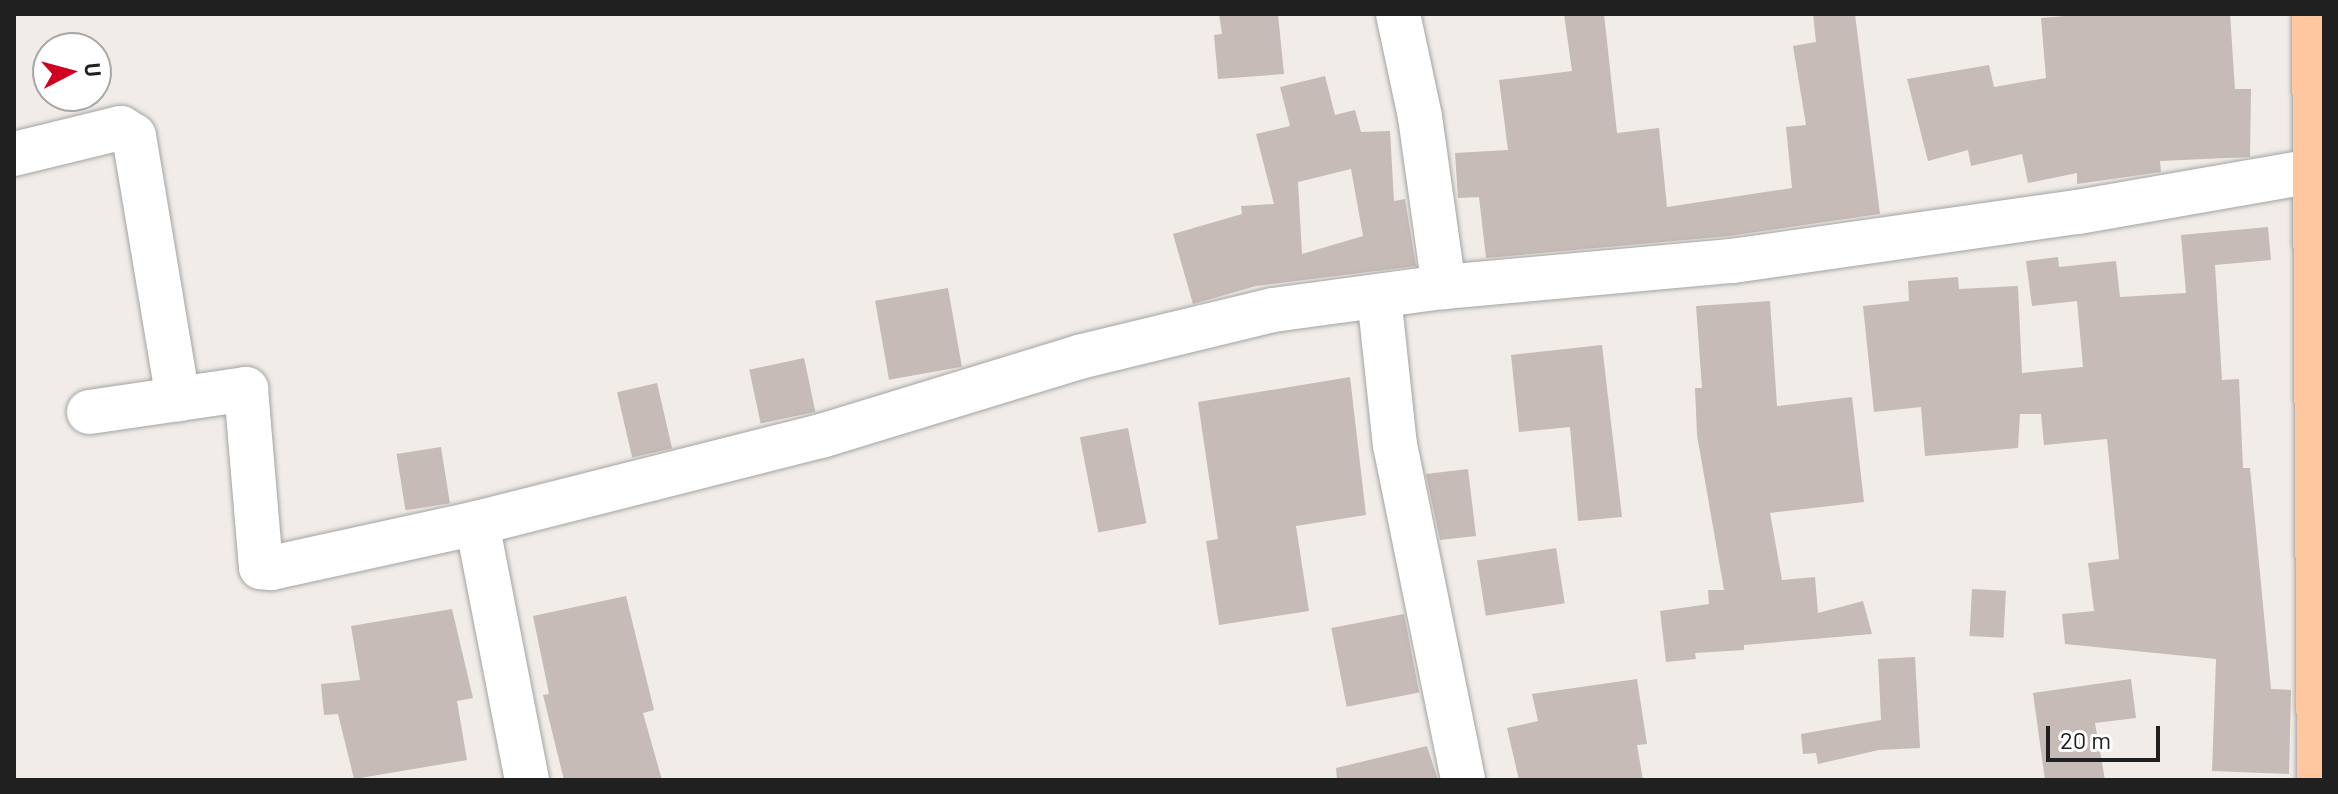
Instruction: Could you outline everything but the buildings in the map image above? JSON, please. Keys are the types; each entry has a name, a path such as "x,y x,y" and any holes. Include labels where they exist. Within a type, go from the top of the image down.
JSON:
{"main road":[{"path":"2314,14 2320,169 2321,770"}],"street":[{"path":"1398,14 1420,117 1444,287"},
{"path":"14,154 121,128 134,136 178,399"},
{"path":"89,412 246,389 261,567 477,523 821,436 1079,357 1273,310 1444,287 1732,261 2078,212 2320,169"},
{"path":"1379,296 1395,445 1463,780"},
{"path":"477,523 527,780"}]}
